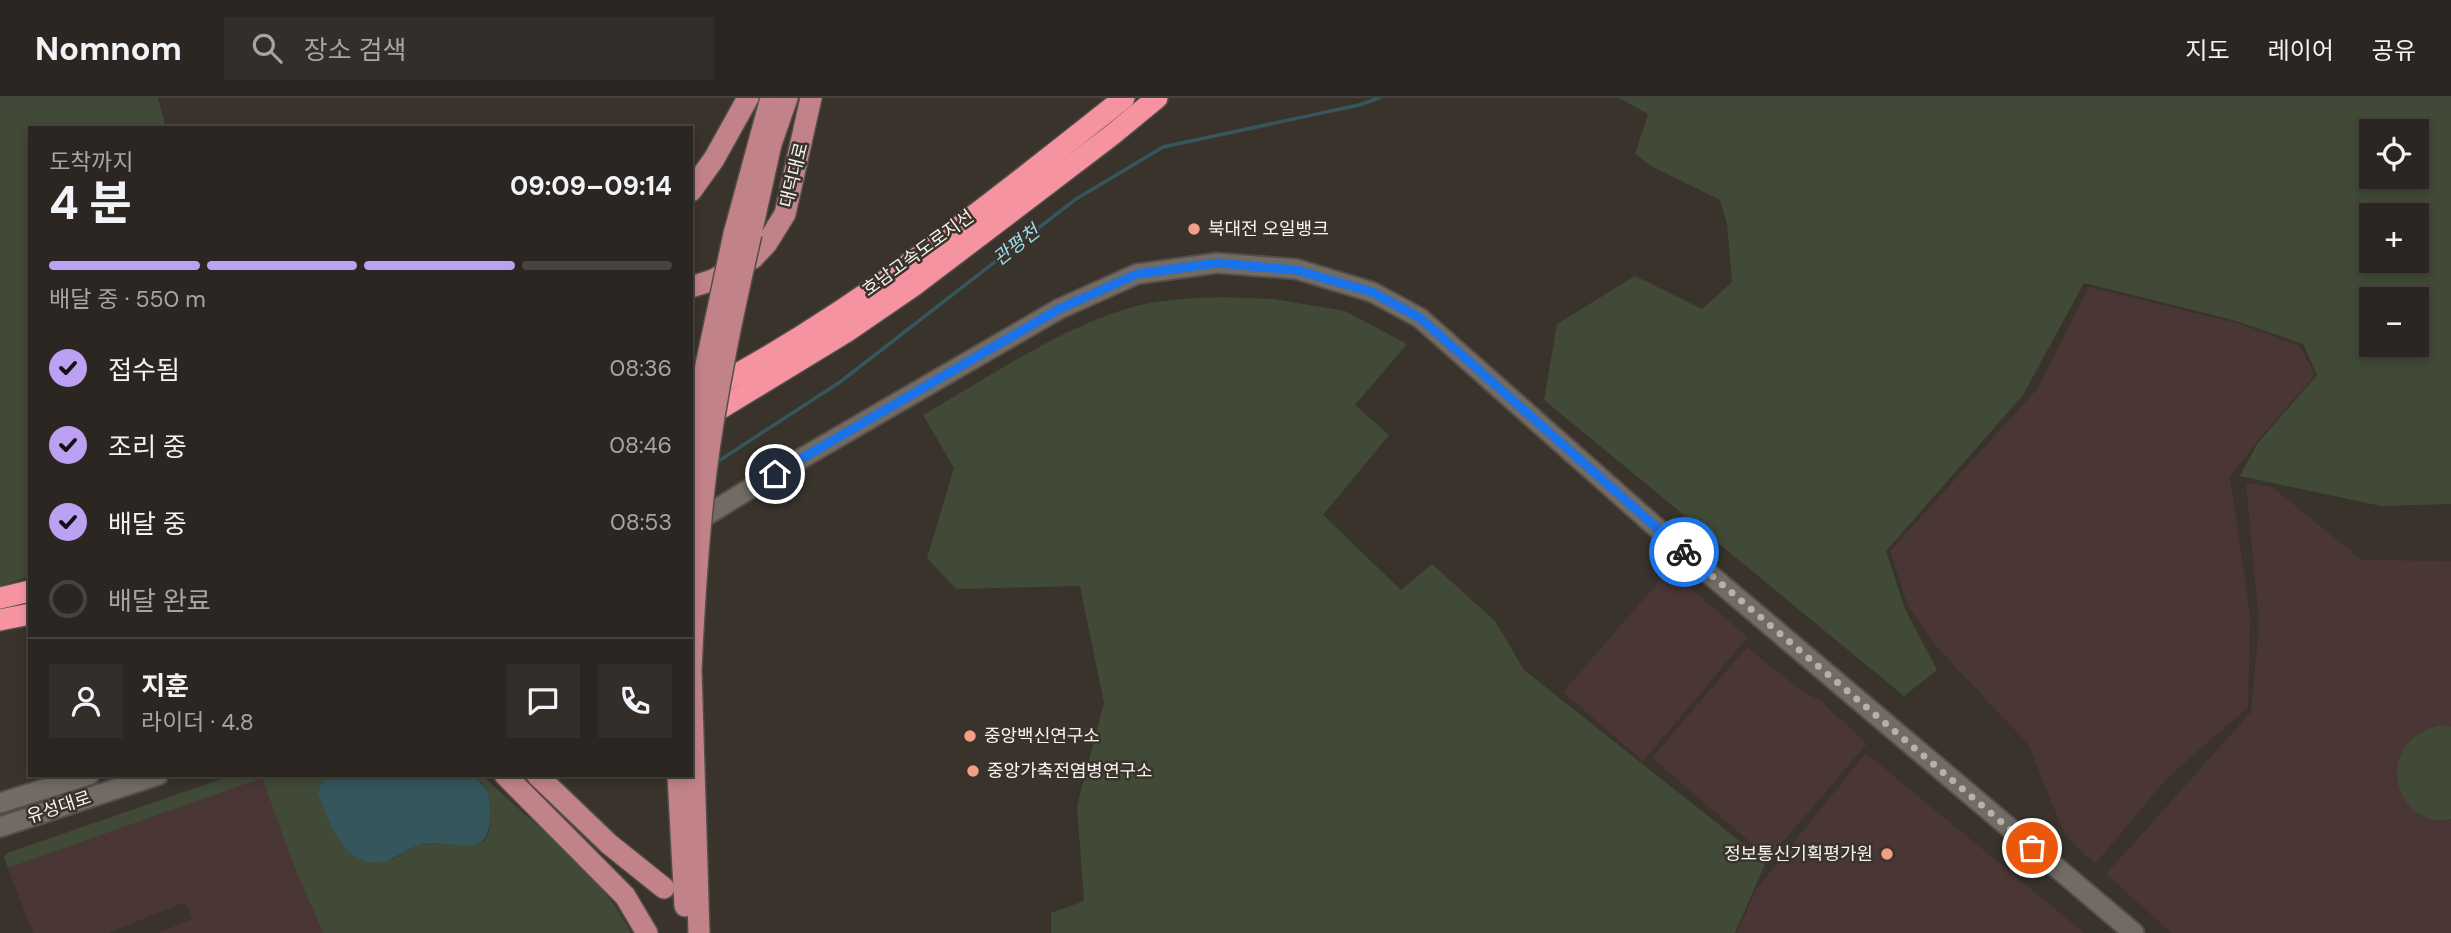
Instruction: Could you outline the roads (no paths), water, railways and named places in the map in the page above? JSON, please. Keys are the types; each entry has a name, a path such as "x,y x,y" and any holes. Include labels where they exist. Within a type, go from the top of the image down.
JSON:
{"highway":[{"path":"906,268 916,247 1103,98"},
{"name":"호남고속도로지선","path":"693,398 765,360 906,268 1124,98"},
{"name":"호남고속도로지선","path":"693,423 846,332 916,284 1157,98"},
{"path":"0,598 28,591"},
{"path":"0,620 28,614"}],"main road":[{"path":"693,188 714,159 748,98"},
{"path":"693,625 706,471 743,234 771,98"},
{"name":"대덕대로","path":"743,234 787,98"},
{"name":"대덕대로","path":"693,286 713,280 753,258 767,243 785,214 811,98"},
{"path":"693,457 706,365 743,234"},
{"path":"693,524 1059,309 1137,274 1217,263 1296,270 1372,292 1420,318 1701,568 2134,933"},
{"path":"693,736 699,933"},
{"name":"유성대로","path":"0,803 83,777"},
{"name":"유성대로","path":"0,827 152,777"},
{"path":"507,777 625,896 647,933"},
{"path":"539,777 610,844 664,888"},
{"path":"678,777 686,933"}],"water":[{"path":"325,777 473,777 483,785 489,798 489,827 485,838 478,844 420,845 386,861 368,862 347,850 339,839 318,792"}],"waterway":[{"name":"관평천","path":"714,464 840,382 1076,199 1163,147 1359,105 1379,98"}],"place":[{"name":"북대전 오일뱅크","path":"1194,229"},
{"name":"중앙백신연구소","path":"970,736"},
{"name":"중앙가축전염병연구소","path":"973,771"},
{"name":"정보통신기획평가원","path":"1887,854"}]}
